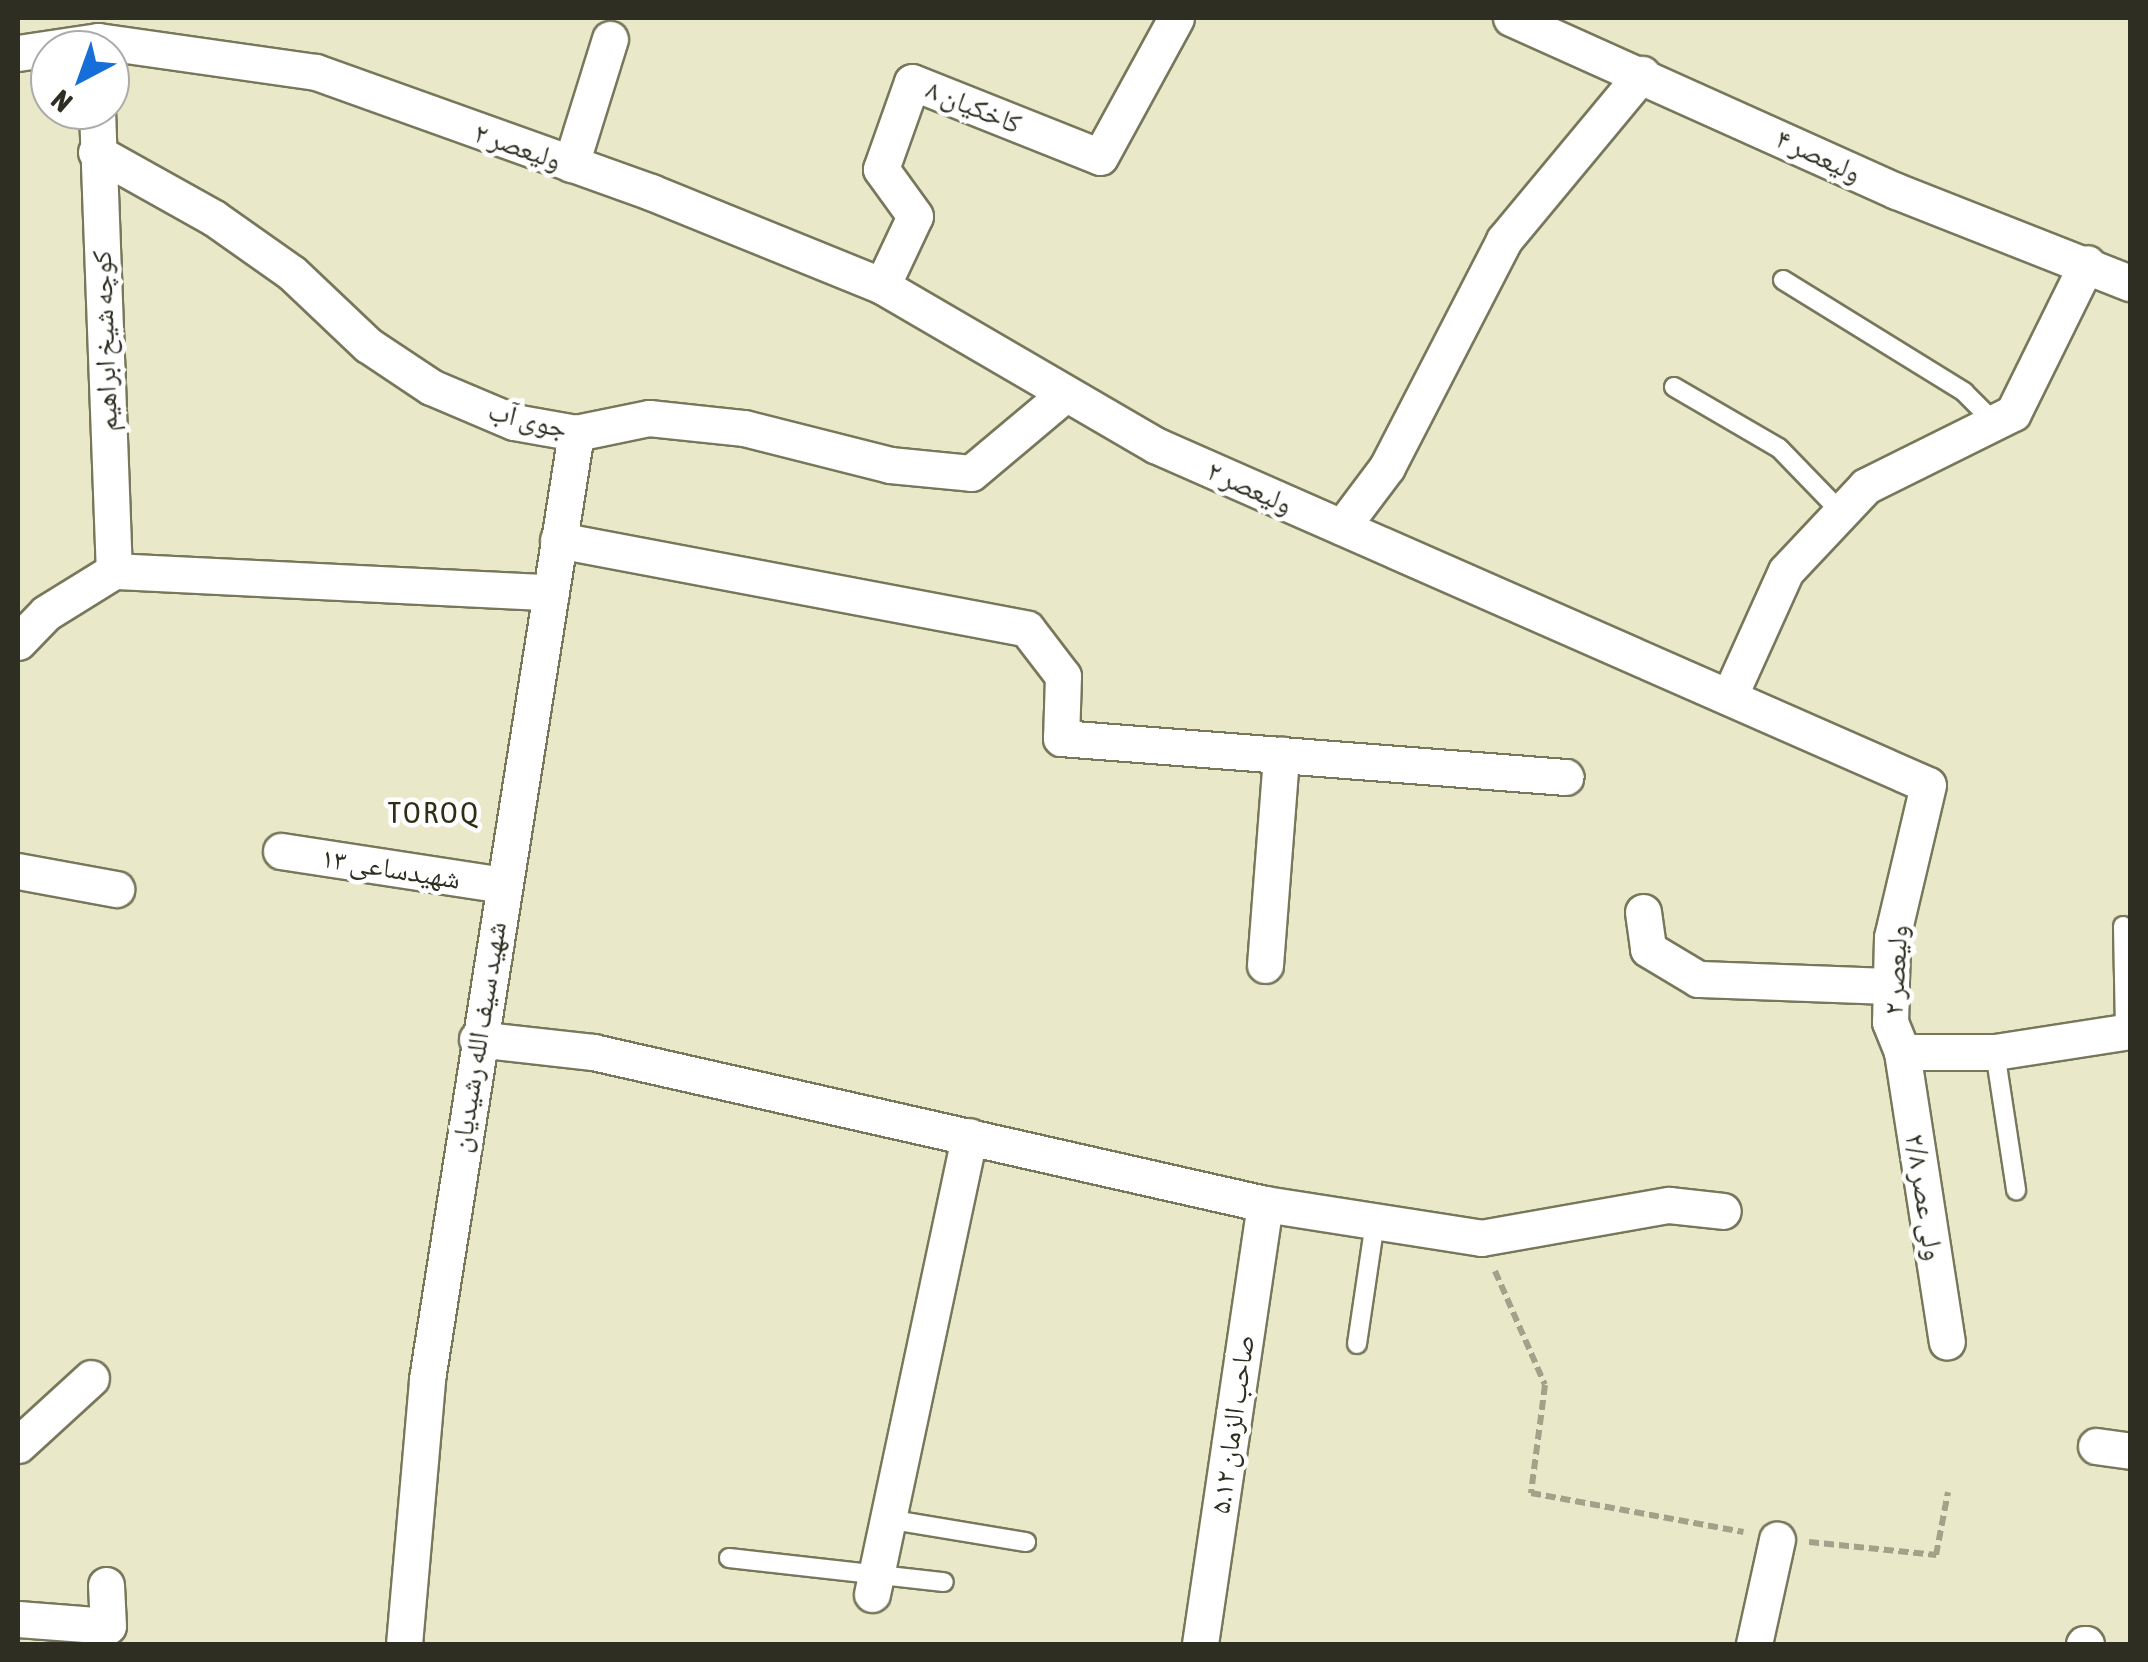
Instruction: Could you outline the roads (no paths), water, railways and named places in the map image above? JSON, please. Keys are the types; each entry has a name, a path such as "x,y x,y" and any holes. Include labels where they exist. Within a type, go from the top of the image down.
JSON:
{"street":[{"name":"کاخکیان ۸","path":"882,286 915,216 880,169 912,82 1100,158 1176,18"},
{"name":"ولیعصر ۴","path":"1511,18 1896,191 2130,283"},
{"path":"571,164 610,39"},
{"name":"ولیعصر ۲","path":"130,41 316,72 571,164 882,286 1155,446 1928,785 1892,937 1890,1022 1902,1052 1996,1052 2128,1031"},
{"path":"1342,527 1387,467 1504,240 1642,74"},
{"name":"کوچه شیخ ابراهیم","path":"96,130 114,571"},
{"name":"جوی آب","path":"96,152 214,218 292,273 368,345 431,387 514,422 576,432 649,418 744,428 890,465 971,473 1064,394"},
{"path":"1728,697 1786,571 1866,486 2012,412 2087,263"},
{"name":"شهید سیف الله رشیدیان","path":"404,1644 427,1379 477,1039 576,432"},
{"path":"558,540 1027,629 1062,676 1061,738 1565,778"},
{"path":"18,642 46,613 114,571 550,592"},
{"path":"1265,965 1280,756"},
{"name":"شهیدساعی ۱۳","path":"281,851 502,885"},
{"path":"18,871 116,889"},
{"path":"1643,912 1648,949 1698,979 1891,986"},
{"path":"477,1039 594,1052 1265,1204 1480,1238 1668,1205 1723,1211"},
{"name":"ولی عصر ۲/۸","path":"1902,1052 1947,1342"},
{"path":"874,1584 969,1136"},
{"name":"صاحب الزمان ۵.۱۲","path":"1200,1644 1265,1204"},
{"path":"18,1445 91,1378"},
{"path":"1754,1644 1777,1539"},
{"path":"18,1619 108,1626 106,1585"}],"lane":[{"path":"1782,280 1964,392 1994,422"},
{"path":"1674,387 1779,448 1841,512"},
{"path":"2122,926 2128,1031"},
{"path":"1996,1052 2016,1190"},
{"path":"1357,1344 1376,1222"},
{"path":"888,1519 1026,1542"},
{"path":"729,1558 874,1584 944,1582"}],"district":[{"name":"TOROQ","path":"434,812"}]}
